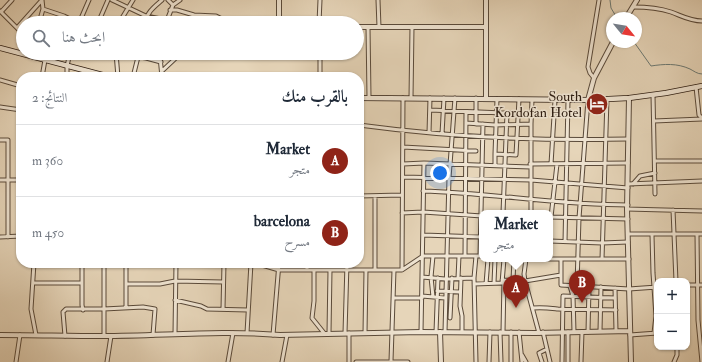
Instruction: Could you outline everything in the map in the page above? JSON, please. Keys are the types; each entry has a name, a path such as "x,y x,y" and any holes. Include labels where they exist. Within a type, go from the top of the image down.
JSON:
{"main road":[{"path":"0,48 16,52"},
{"path":"45,60 90,72"},
{"path":"364,98 588,100 653,95 702,86"}],"street":[{"path":"0,18 1,13 12,0"},
{"path":"41,16 43,9 42,0"},
{"path":"28,16 42,0"},
{"path":"81,16 88,0"},
{"path":"101,16 108,0"},
{"path":"112,0 120,2 128,8 146,16 153,7 162,0"},
{"path":"124,16 133,0"},
{"path":"168,0 173,5"},
{"path":"168,16 173,5 180,0"},
{"path":"279,0 280,16"},
{"path":"319,16 320,0"},
{"path":"378,0 379,27"},
{"path":"486,0 486,98"},
{"path":"594,78 588,67 599,0"},
{"path":"630,12 637,0"},
{"path":"633,7 658,9 671,12 687,19 702,21"},
{"path":"43,9 64,16"},
{"path":"170,10 178,10 194,15 216,16"},
{"path":"1,13 16,27"},
{"path":"364,27 486,27"},
{"path":"368,27 369,97"},
{"path":"411,98 412,27"},
{"path":"577,286 579,218 588,100 594,78 610,48"},
{"path":"43,72 45,60"},
{"path":"67,72 68,60"},
{"path":"117,60 118,72"},
{"path":"134,72 137,60"},
{"path":"154,60 161,62 162,71"},
{"path":"162,71 174,60"},
{"path":"320,60 320,72"},
{"path":"0,80 16,85"},
{"path":"696,87 699,115 702,118"},
{"path":"653,95 656,194"},
{"path":"402,270 403,98"},
{"path":"429,133 430,98"},
{"path":"442,134 444,98"},
{"path":"440,332 445,298 449,192 455,98"},
{"path":"476,98 476,124"},
{"path":"628,98 628,242 631,362"},
{"path":"495,165 495,125 497,99"},
{"path":"495,154 516,155 519,99"},
{"path":"602,259 607,140 607,99"},
{"path":"531,210 530,124 532,100"},
{"path":"551,164 555,100"},
{"path":"565,242 568,100"},
{"path":"0,107 16,109"},
{"path":"430,110 531,114"},
{"path":"464,256 466,112"},
{"path":"503,210 505,138 508,113"},
{"path":"654,121 702,118"},
{"path":"466,124 530,124"},
{"path":"481,210 483,124"},
{"path":"364,126 403,131 505,138 553,140 628,139"},
{"path":"0,140 8,140 8,237"},
{"path":"403,147 476,151"},
{"path":"655,161 702,161"},
{"path":"403,164 424,163 504,166 628,163"},
{"path":"421,332 424,163"},
{"path":"552,210 557,164"},
{"path":"633,184 640,176 655,173"},
{"path":"403,177 531,180 605,186 702,181"},
{"path":"0,180 16,180"},
{"path":"423,191 628,207 702,210"},
{"path":"364,196 402,195"},
{"path":"375,196 375,270"},
{"path":"673,210 676,278"},
{"path":"402,213 423,212 479,216"},
{"path":"553,217 628,219"},
{"path":"628,234 702,234"},
{"path":"697,234 697,284 702,362"},
{"path":"423,235 479,237"},
{"path":"652,235 654,278"},
{"path":"0,237 16,236"},
{"path":"553,241 579,243 628,242"},
{"path":"272,268 279,270 402,270 423,256 479,256 474,278 476,362"},
{"path":"432,256 431,277 433,297"},
{"path":"459,256 462,332"},
{"path":"553,259 629,259"},
{"path":"561,260 561,285 629,289 654,287"},
{"path":"486,284 488,262"},
{"path":"494,283 495,262"},
{"path":"501,362 504,262"},
{"path":"513,280 514,262"},
{"path":"526,262 524,274 525,281 550,362"},
{"path":"34,268 31,309 36,335"},
{"path":"82,268 83,310"},
{"path":"104,268 104,336"},
{"path":"126,268 126,308"},
{"path":"175,334 176,268"},
{"path":"223,309 224,268"},
{"path":"248,333 251,268"},
{"path":"273,335 279,270"},
{"path":"314,270 314,301 312,318 324,333"},
{"path":"329,333 330,270"},
{"path":"347,270 347,333 349,362"},
{"path":"365,333 366,270"},
{"path":"391,361 394,270"},
{"path":"474,284 502,283 503,280 525,281 561,275"},
{"path":"422,277 445,279 474,278"},
{"path":"438,278 437,297 441,362"},
{"path":"450,318 452,278"},
{"path":"127,284 160,284 175,281 223,282"},
{"path":"33,283 82,283"},
{"path":"690,285 702,285"},
{"path":"570,286 573,296 574,332"},
{"path":"588,332 589,287"},
{"path":"600,331 601,287"},
{"path":"615,288 616,331"},
{"path":"437,291 460,292"},
{"path":"562,362 563,296 615,298"},
{"path":"393,298 445,298"},
{"path":"175,300 201,306 207,309 248,310"},
{"path":"65,336 63,312 66,309 83,310 143,307 155,309 153,335"},
{"path":"533,308 588,308 616,310"},
{"path":"0,335 111,336 248,333 287,335 324,333 476,331 616,331 630,333 654,333"},
{"path":"489,362 490,332"},
{"path":"511,332 511,362"},
{"path":"518,332 522,362"},
{"path":"568,332 568,362"},
{"path":"580,362 582,332"},
{"path":"228,362 233,333"},
{"path":"16,362 20,335"},
{"path":"282,362 287,335"},
{"path":"106,362 111,336"},
{"path":"542,362 539,353 547,349"},
{"path":"674,362 677,355 677,350"},
{"path":"521,353 526,362"},
{"path":"356,362 408,362"}],"waterway":[{"path":"610,0 611,8 613,12"},
{"path":"638,48 651,66 666,64 675,65 685,67 702,74"}],"place":[{"name":"South Kordofan Hotel","path":"597,104"},
{"name":"barcelona","path":"582,303"},
{"name":"Market","path":"516,308"}]}
